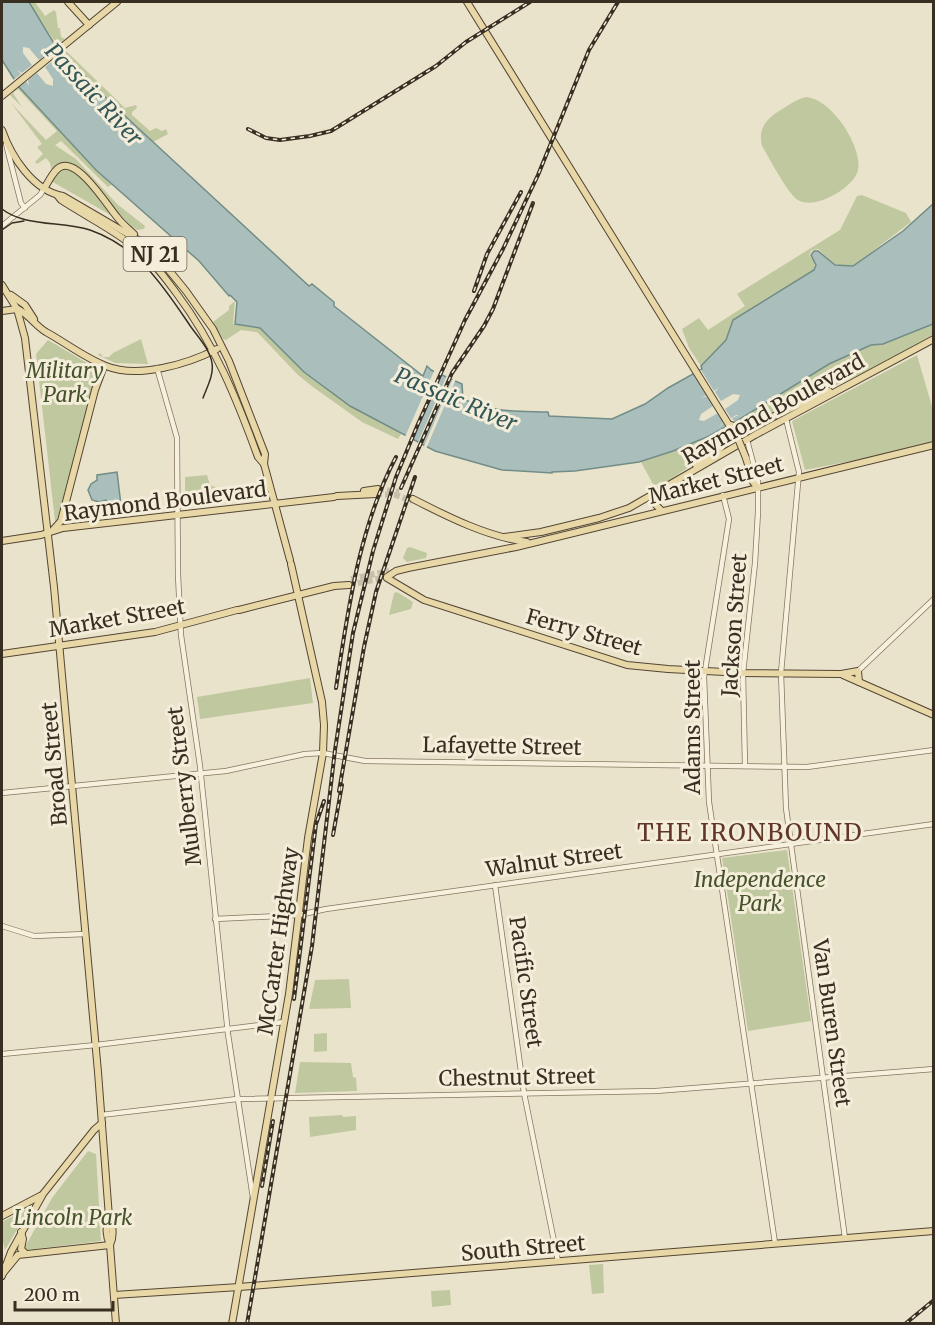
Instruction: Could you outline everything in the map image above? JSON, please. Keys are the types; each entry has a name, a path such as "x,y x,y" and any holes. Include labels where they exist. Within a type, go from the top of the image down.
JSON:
{"main road":[{"path":"69,2 89,25"},
{"path":"2,96 117,2"},
{"name":"Jackson Street","path":"467,2 733,429 757,487"},
{"path":"80,33 81,16"},
{"name":"McCarter Highway","path":"2,130 21,166 61,200 130,244 151,261 194,317 214,351 258,457 264,464"},
{"path":"45,187 58,168 64,165 71,167 90,182 117,218 140,242"},
{"name":"McCarter Highway","path":"57,195 63,196 140,242 159,258 207,319 222,346 265,454 264,464 291,562 322,702 323,753 310,829 284,1022 232,1323"},
{"path":"2,285 17,309 29,315 43,330 104,366 123,370 157,369 190,361 222,346"},
{"path":"8,294 25,305 36,322"},
{"path":"2,311 17,309"},
{"name":"Broad Street","path":"17,309 28,356 60,645 109,1217 112,1224 113,1239 110,1245 116,1323"},
{"name":"Raymond Boulevard","path":"560,528 615,513 645,500 786,418 933,339"},
{"path":"48,533 60,524 97,384 104,366"},
{"path":"661,510 654,503 659,492 673,480 720,450 733,429 748,428 845,386"},
{"name":"Market Street","path":"390,576 933,445"},
{"name":"Raymond Boulevard","path":"2,541 67,528 377,491"},
{"path":"615,522 618,516 645,500"},
{"path":"414,501 504,537 522,538 533,543"},
{"name":"Market Street","path":"506,548 522,538 560,528"},
{"path":"497,550 506,544 504,537"},
{"name":"Ferry Street","path":"390,576 424,600 627,665 743,673 841,674 858,671"},
{"name":"Market Street","path":"2,654 181,626 348,582"},
{"path":"858,671 859,682"},
{"path":"841,674 933,715"},
{"path":"2,1274 5,1263 43,1194 102,1123"},
{"path":"2,1216 43,1194"},
{"name":"South Street","path":"114,1295 933,1231"},
{"path":"21,1232 23,1239 21,1249 27,1254"},
{"path":"2,1274 15,1257 110,1245"},
{"path":"2,1264 2,1274"}],"street":[{"path":"6,141 21,202 25,208"},
{"path":"2,226 40,195 45,187"},
{"name":"Mulberry Street","path":"157,369 177,438 181,626 201,773 227,1029 253,1200"},
{"name":"Van Buren Street","path":"786,418 799,472 781,673 784,767 791,844 845,1238"},
{"name":"Jackson Street","path":"746,766 743,673 756,553 758,512 758,481 747,440"},
{"name":"Adams Street","path":"723,495 729,519 705,672 708,802 775,1244"},
{"path":"858,671 933,599"},
{"name":"Lafayette Street","path":"2,793 242,768 305,754 323,753 365,761 784,767 816,766 933,750"},
{"name":"Walnut Street","path":"216,920 299,915 324,909 933,824"},
{"name":"Pacific Street","path":"495,885 524,1094 558,1261"},
{"path":"2,926 34,936 86,934"},
{"path":"2,1054 284,1022"},
{"name":"Chestnut Street","path":"102,1115 237,1099 656,1091 933,1069"}],"green space":[{"path":"29,2 35,2 45,16 54,10 56,12 61,37 65,39 57,45"},
{"path":"66,51 125,108 136,105 137,108 132,115 150,131 156,128 162,131 166,129 168,134 153,142 144,135 63,53"},
{"path":"19,87 96,170 113,184 108,187 61,141 55,145 76,159 117,204 145,226 144,229 137,230 130,225 70,164 52,171 46,158 37,164 35,162 43,154 37,147 42,144 11,103 46,140 57,131 18,89 13,93 22,107 10,95"},
{"path":"806,97 816,99 835,114 843,125 856,149 858,170 855,177 842,190 823,200 805,203 798,200 784,183 762,146 761,133 769,119 779,111"},
{"path":"60,169 69,170 85,180 114,217 51,181"},
{"path":"862,195 906,213 911,222 853,266 835,265 818,249 812,250 809,255 815,262 814,270 733,320 726,340 701,366 689,348 682,329 699,318 708,330 745,306 737,294 840,230 857,196"},
{"path":"235,301 233,324 260,328 304,372 350,406 401,434 398,439 362,422 313,387 298,375 257,332 241,330 226,340 223,339 213,322 229,310 229,306"},
{"path":"933,324 933,335 870,370 750,424 740,426 716,449 660,486 657,484 654,486 641,462 707,437 829,364 871,345 883,344"},
{"path":"141,339 148,364 115,363 98,355 100,353 103,357 109,357"},
{"name":"Military Park","path":"48,340 94,367 96,372 57,521 55,521 36,354"},
{"path":"917,355 933,410 933,445 805,470 792,421"},
{"path":"207,475 210,485 220,489 221,502 185,506 185,477"},
{"path":"407,548 427,553 426,558 407,562 403,558"},
{"path":"397,592 413,602 411,609 389,615 394,593"},
{"path":"310,678 313,703 200,719 197,697"},
{"name":"Independence Park","path":"787,850 811,1021 748,1031 722,858"},
{"path":"349,979 351,1008 309,1009 315,980"},
{"path":"327,1033 327,1051 314,1052 314,1034"},
{"path":"300,1062 351,1063 357,1091 295,1093"},
{"path":"342,1115 343,1117 356,1116 356,1130 310,1137 309,1117"},
{"name":"Lincoln Park","path":"88,1151 96,1154 101,1241 27,1250 25,1247 52,1198"},
{"path":"26,1209 28,1211 5,1250 2,1222"},
{"path":"603,1264 604,1293 592,1294 589,1265"},
{"path":"450,1290 451,1305 432,1307 431,1291"}],"water":[{"name":"Passaic River","path":"2,2 29,2 55,45 112,104 309,286 312,284 334,302 334,306 423,376 427,366 462,384 463,399 475,404 505,410 548,412 549,416 612,419 645,404 702,369 701,366 726,340 733,320 814,270 816,265 811,255 814,251 818,251 835,265 853,266 903,231 933,204 933,324 883,344 871,345 829,364 707,437 639,462 552,473 502,470 435,451 350,406 304,372 260,328 235,324 237,302 199,261 96,170 19,87 2,60"},
{"path":"117,472 121,505 111,506 106,500 99,502 92,500 88,490 97,480 97,475"}],"pier":[{"path":"58,46 63,53 55,59 59,63 54,60 45,67 53,79 53,86 46,84 37,73 28,80 29,86 26,81 18,87 13,80 21,74 17,70 22,73 32,65 23,53 23,47 29,48 39,60 49,52 47,47 50,52"},
{"path":"435,369 442,373 412,442 404,439"},
{"path":"701,370 714,391 719,387 715,392 721,401 733,394 740,395 738,400 725,409 731,418 739,415 732,418 736,424 727,429 724,423 718,428 724,422 718,413 704,421 699,420 701,414 713,406 708,396 701,398 707,395 694,374"},
{"path":"447,375 452,377 421,446 417,445"},
{"path":"453,378 456,379 426,449 423,448 425,444"}],"tunnel":[{"path":"378,489 399,492"},
{"path":"376,494 396,495 412,501"},
{"path":"351,579 389,571"},
{"path":"349,585 387,577"}],"tram line":[{"path":"2,209 22,219 79,227 107,237 123,247 149,270 209,353 212,372 203,398"},
{"path":"2,230 12,223 24,221"}],"railway":[{"path":"248,129 266,138 280,140 331,131 436,66 466,42 530,2"},
{"path":"247,1324 312,946 335,750 353,633 373,551 396,477 418,424 465,320 503,249 538,175 589,50 618,2"},
{"path":"474,291 487,254 521,192"},
{"path":"401,488 452,373 493,309 533,203"},
{"path":"336,688 351,599 364,540 383,484 396,457"},
{"path":"339,791 376,592 415,477"},
{"path":"333,835 342,785"},
{"path":"294,999 316,824 324,801"},
{"path":"262,1186 273,1121"},
{"path":"905,1324 934,1300"}],"district":[{"name":"THE IRONBOUND","path":"750,832"}]}
